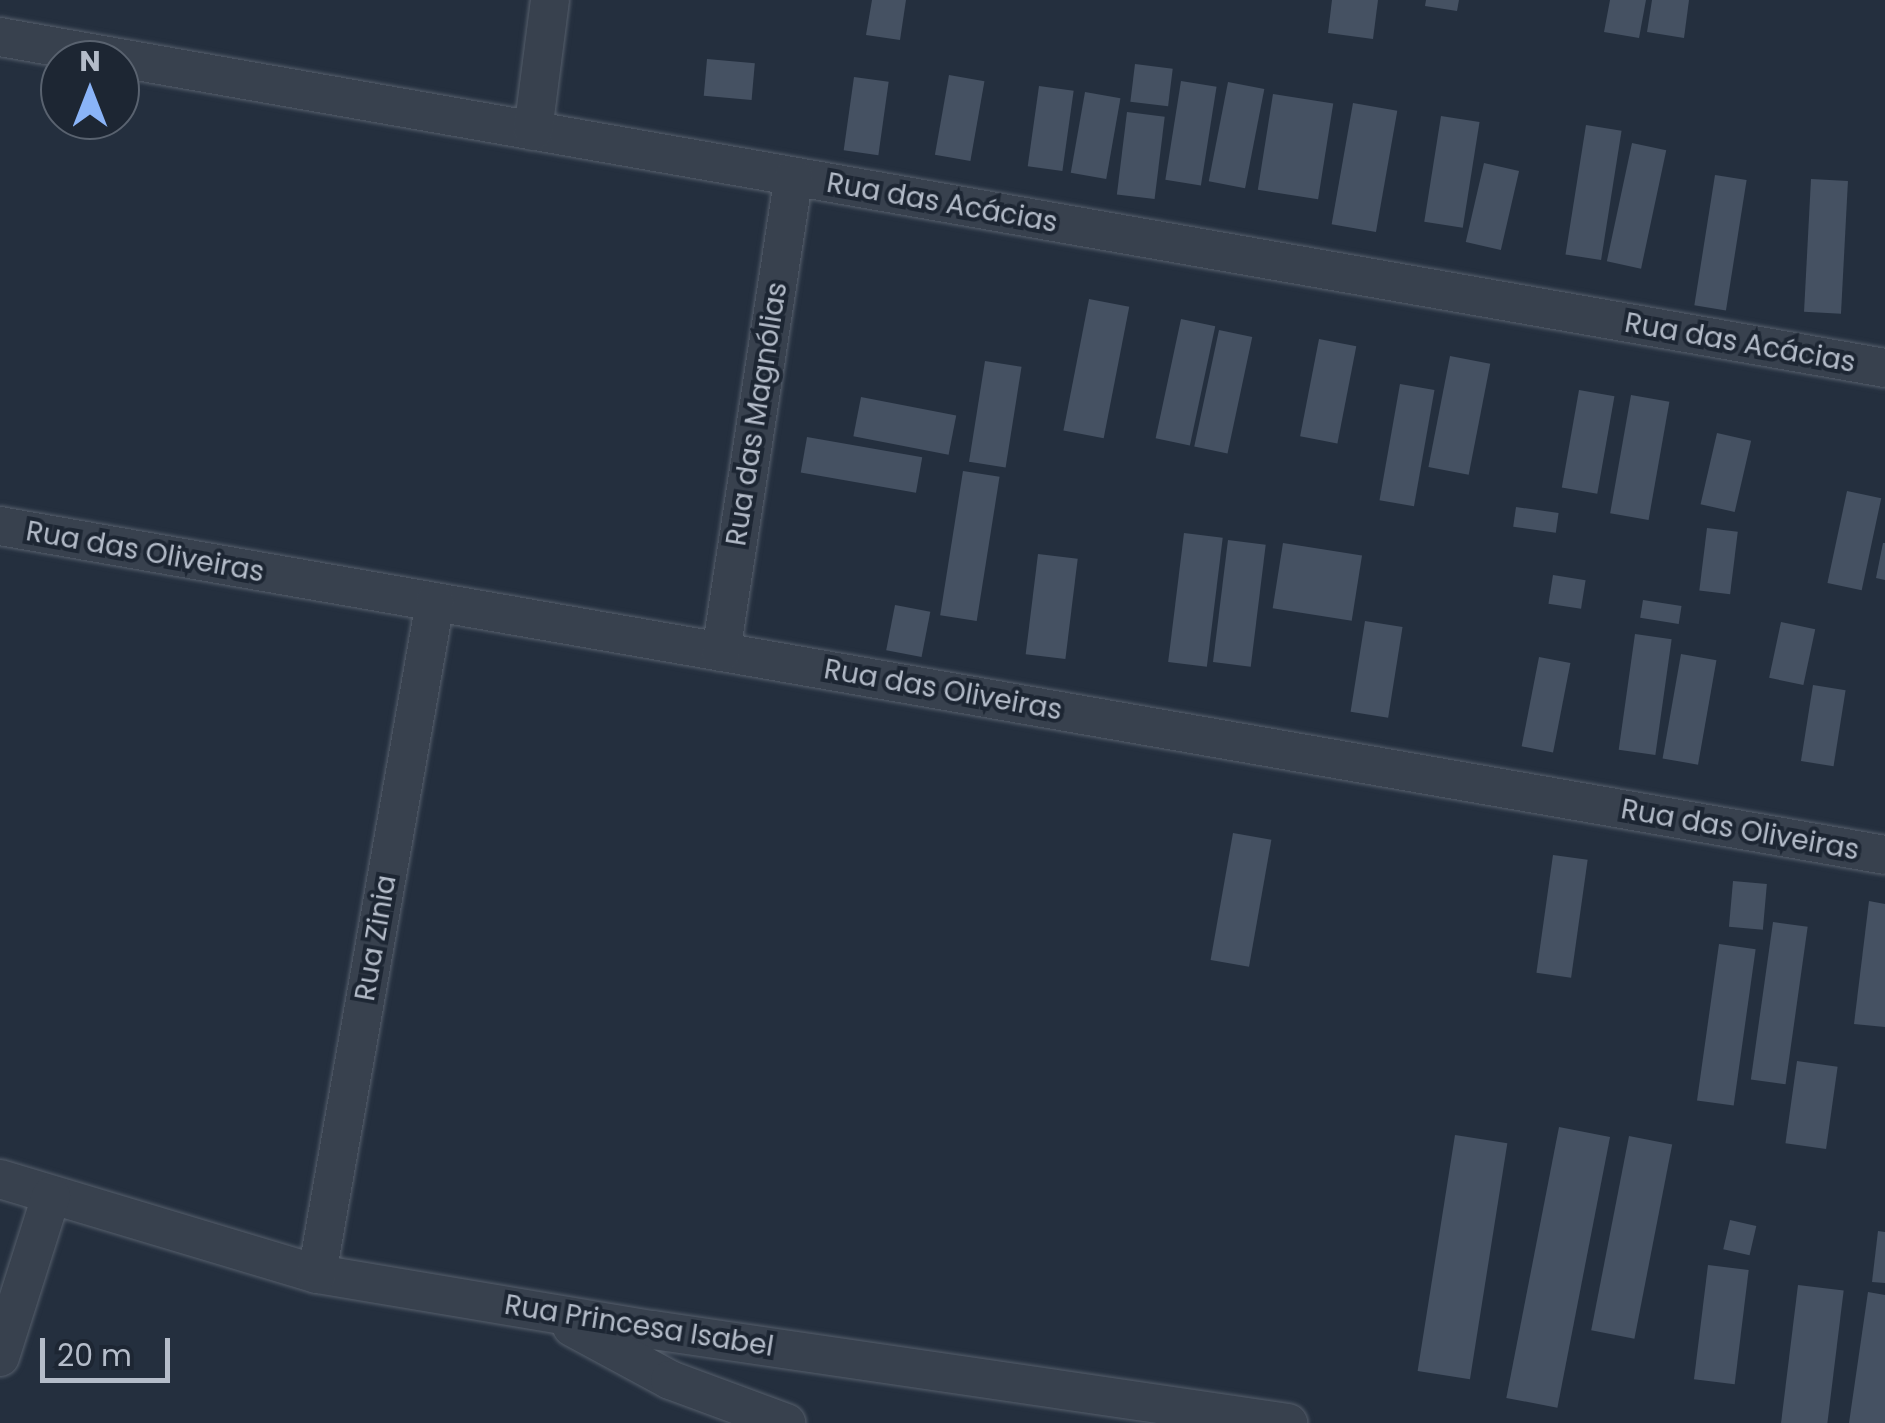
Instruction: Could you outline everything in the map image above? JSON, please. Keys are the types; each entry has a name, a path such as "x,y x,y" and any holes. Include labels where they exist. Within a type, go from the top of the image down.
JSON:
{"street":[{"path":"532,131 550,0"},
{"name":"Rua das Acácias","path":"0,37 1885,368"},
{"name":"Rua das Magnólias","path":"720,652 794,177"},
{"name":"Rua das Oliveiras","path":"0,526 1885,855"},
{"name":"Rua Zinia","path":"317,1274 435,602"},
{"name":"Rua Princesa Isabel","path":"0,1179 317,1274 1142,1412 1288,1423"},
{"path":"0,1357 51,1196"},
{"path":"544,1312 670,1380 786,1423"}],"building":[{"path":"872,0 906,0 900,40 866,35"},
{"path":"1332,0 1378,0 1373,39 1328,33"},
{"path":"1426,0 1459,0 1457,11 1425,6"},
{"path":"1610,0 1646,0 1639,38 1604,32"},
{"path":"1652,0 1689,0 1684,38 1647,32"},
{"path":"707,59 755,63 752,100 704,96"},
{"path":"1135,64 1173,69 1168,106 1130,102"},
{"path":"949,75 984,81 970,161 935,155"},
{"path":"854,77 889,82 878,155 844,150"},
{"path":"1181,81 1217,87 1201,185 1165,180"},
{"path":"1228,82 1264,89 1245,188 1209,181"},
{"path":"1039,86 1074,91 1062,171 1028,166"},
{"path":"1085,92 1120,98 1106,179 1071,173"},
{"path":"1273,94 1333,104 1318,199 1258,190"},
{"path":"1353,103 1397,111 1376,232 1332,224"},
{"path":"1127,112 1165,117 1155,199 1117,194"},
{"path":"1441,116 1480,122 1463,228 1424,222"},
{"path":"1586,125 1622,131 1601,260 1566,254"},
{"path":"1632,143 1666,150 1641,269 1607,261"},
{"path":"1484,163 1519,171 1501,250 1466,242"},
{"path":"1715,175 1747,180 1726,310 1694,305"},
{"path":"1811,179 1848,181 1841,314 1804,312"},
{"path":"1089,299 1129,307 1104,438 1063,431"},
{"path":"1181,319 1215,326 1190,446 1156,438"},
{"path":"1219,330 1252,337 1228,453 1194,446"},
{"path":"1319,339 1356,346 1337,443 1300,436"},
{"path":"1450,356 1490,364 1469,475 1428,467"},
{"path":"985,361 1022,367 1006,468 969,462"},
{"path":"1400,384 1434,390 1414,506 1380,500"},
{"path":"1579,390 1614,396 1597,494 1562,487"},
{"path":"1631,395 1669,402 1649,520 1610,513"},
{"path":"861,397 956,416 949,455 853,436"},
{"path":"1717,433 1751,441 1735,512 1701,504"},
{"path":"807,437 922,457 916,493 801,472"},
{"path":"963,471 1000,477 977,621 940,615"},
{"path":"1847,491 1881,498 1862,590 1827,583"},
{"path":"1516,507 1559,513 1556,533 1513,527"},
{"path":"1707,528 1738,532 1730,594 1699,591"},
{"path":"1184,533 1223,538 1207,667 1168,662"},
{"path":"1228,540 1266,545 1251,667 1213,662"},
{"path":"1283,543 1362,556 1352,621 1273,608"},
{"path":"1885,543 1885,580 1876,578"},
{"path":"1038,554 1078,559 1065,659 1026,654"},
{"path":"1553,575 1586,580 1581,609 1548,604"},
{"path":"1643,600 1682,606 1679,624 1640,618"},
{"path":"895,605 930,612 922,657 886,650"},
{"path":"1365,621 1403,627 1388,718 1351,712"},
{"path":"1781,622 1815,629 1803,685 1769,678"},
{"path":"1635,634 1672,639 1655,755 1619,750"},
{"path":"1681,654 1716,660 1698,765 1663,758"},
{"path":"1539,657 1570,663 1553,752 1522,746"},
{"path":"1813,685 1846,690 1834,766 1801,761"},
{"path":"1233,833 1271,840 1249,967 1211,960"},
{"path":"1553,855 1588,860 1571,978 1536,973"},
{"path":"1733,881 1767,884 1763,930 1729,927"},
{"path":"1869,901 1885,904 1885,1027 1854,1024"},
{"path":"1773,922 1808,927 1786,1084 1751,1079"},
{"path":"1719,944 1756,949 1734,1106 1697,1100"},
{"path":"1797,1061 1838,1067 1826,1149 1785,1143"},
{"path":"1559,1127 1610,1137 1557,1408 1506,1398"},
{"path":"1455,1135 1507,1143 1470,1379 1418,1371"},
{"path":"1629,1136 1672,1144 1634,1339 1591,1330"},
{"path":"1730,1220 1756,1226 1750,1255 1723,1249"},
{"path":"1878,1231 1885,1232 1885,1283 1872,1282"},
{"path":"1708,1265 1749,1270 1735,1384 1694,1379"},
{"path":"1798,1285 1844,1291 1827,1423 1781,1423"},
{"path":"1868,1292 1885,1295 1885,1423 1849,1423"}]}
